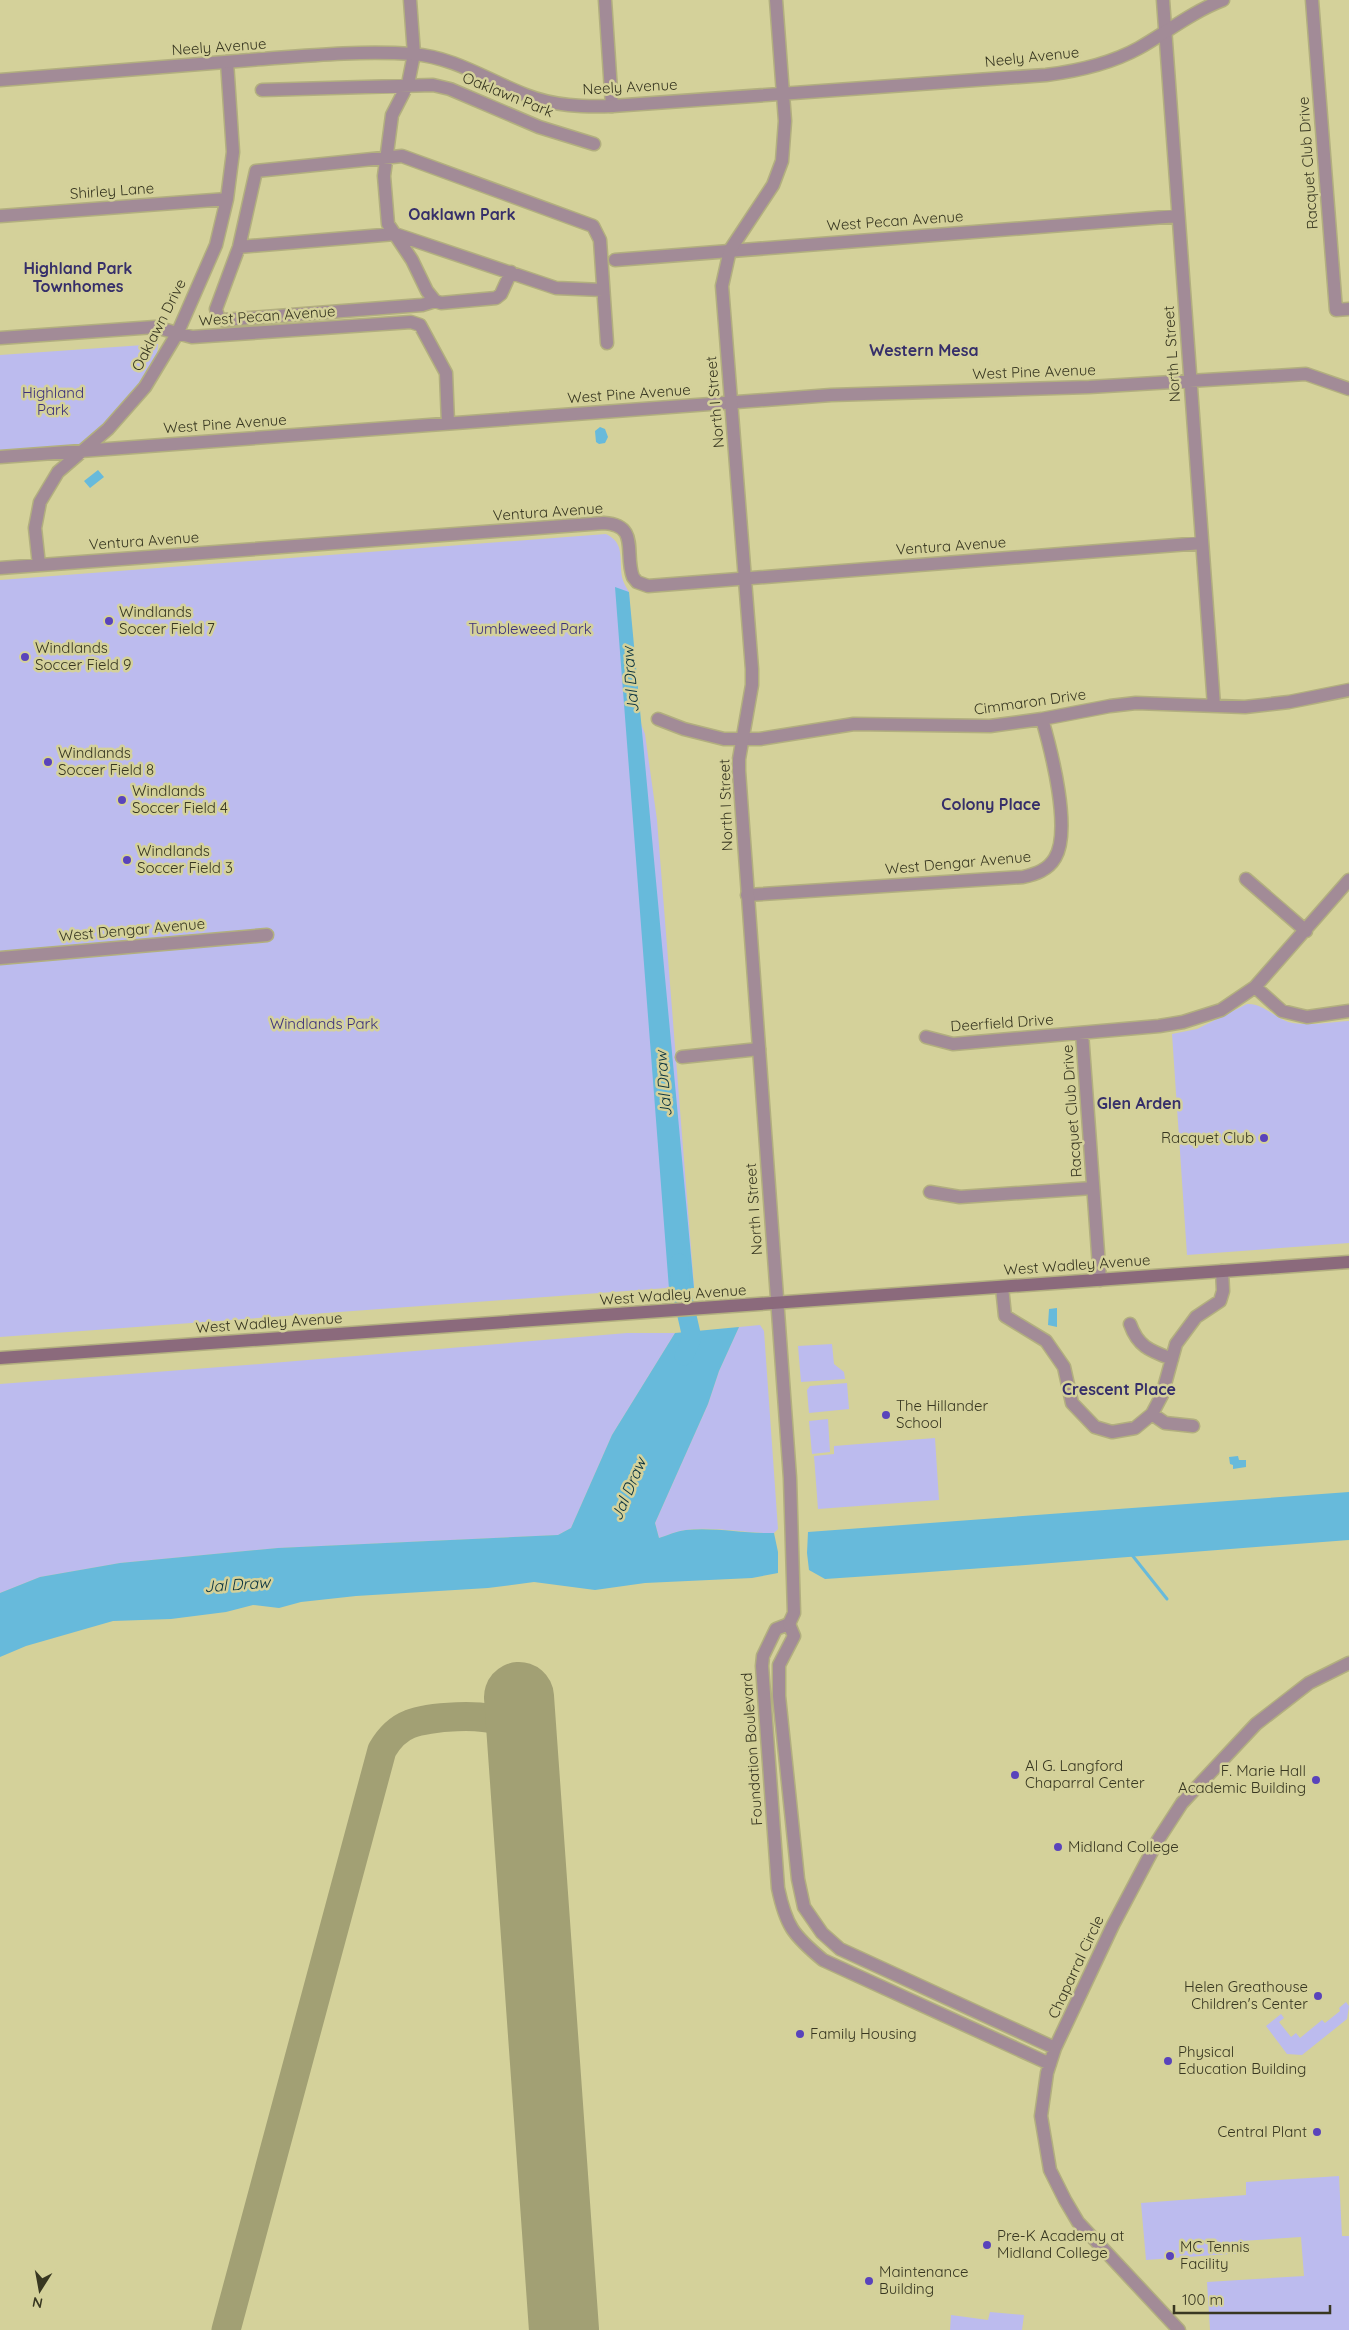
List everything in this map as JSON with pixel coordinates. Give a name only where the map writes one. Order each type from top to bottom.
[{"type":"main road","name":"West Wadley Avenue","points":[[0,1358],[1349,1262]]},
{"type":"street","points":[[410,0],[414,54],[408,84],[392,115],[384,176],[388,224],[435,301]]},
{"type":"street","points":[[604,0],[612,106]]},
{"type":"street","name":"North I Street","points":[[776,0],[785,133],[779,173],[730,250],[722,286],[752,685],[739,771],[790,1488],[794,1613],[789,1624]]},
{"type":"street","name":"North L Street","points":[[1163,0],[1214,706]]},
{"type":"street","name":"Neely Avenue","points":[[0,80],[228,62],[357,54],[414,54],[469,69],[527,96],[553,103],[582,107],[612,106],[1071,72],[1118,58],[1140,48],[1198,11],[1223,0]]},
{"type":"street","name":"Racquet Club Drive","points":[[1312,0],[1336,310],[1349,309]]},
{"type":"street","name":"Oaklawn Drive","points":[[39,565],[35,528],[40,502],[58,472],[108,429],[145,387],[177,334],[216,245],[227,199],[233,152],[228,62]]},
{"type":"street","name":"Oaklawn Park","points":[[262,90],[408,84],[433,85],[450,89],[539,127],[594,144]]},
{"type":"street","points":[[511,272],[502,294],[496,298],[441,303],[435,301],[422,305],[223,320],[218,317],[216,309],[239,247],[256,171],[260,169],[386,159],[402,156],[593,226],[600,240],[607,343]]},
{"type":"street","name":"Shirley Lane","points":[[0,216],[227,199]]},
{"type":"street","name":"West Pecan Avenue","points":[[615,260],[1178,216]]},
{"type":"street","points":[[239,247],[395,234],[556,288],[603,290]]},
{"type":"street","name":"West Pecan Avenue","points":[[0,338],[155,326],[192,337],[418,323],[446,373],[448,423]]},
{"type":"street","name":"West Pine Avenue","points":[[0,457],[831,395],[1089,387],[1306,374],[1349,388]]},
{"type":"street","name":"Ventura Avenue","points":[[0,568],[604,524],[619,525],[627,533],[631,571],[637,582],[648,586],[1202,543]]},
{"type":"street","name":"Cimmaron Drive","points":[[658,719],[702,735],[724,739],[743,739],[775,737],[854,724],[971,727],[1042,719],[1136,703],[1245,707],[1267,705],[1349,690]]},
{"type":"street","name":"West Dengar Avenue","points":[[747,895],[1035,875],[1056,858],[1061,828],[1058,781],[1042,719]]},
{"type":"street","points":[[1246,879],[1306,931]]},
{"type":"street","name":"Racquet Club Drive","points":[[1100,1280],[1082,1033],[1183,1022],[1221,1010],[1255,987],[1349,880]]},
{"type":"street","name":"West Dengar Avenue","points":[[0,958],[267,936]]},
{"type":"street","points":[[1255,987],[1282,1011],[1307,1016],[1349,1010]]},
{"type":"street","name":"Deerfield Drive","points":[[926,1038],[954,1044],[1082,1033]]},
{"type":"street","points":[[682,1056],[759,1049]]},
{"type":"street","points":[[930,1192],[960,1197],[1093,1188]]},
{"type":"street","points":[[1002,1286],[1005,1316],[1046,1341],[1064,1368],[1072,1403],[1095,1427],[1112,1432],[1134,1428],[1152,1414],[1162,1395],[1176,1344],[1196,1317],[1220,1301],[1223,1292],[1222,1271]]},
{"type":"street","points":[[1130,1324],[1135,1338],[1150,1350],[1172,1359]]},
{"type":"street","points":[[1152,1414],[1165,1423],[1193,1426]]},
{"type":"street","name":"Foundation Boulevard","points":[[1050,2064],[823,1960],[802,1942],[784,1917],[778,1888],[762,1666],[763,1656],[776,1629],[789,1624],[794,1636],[779,1665],[779,1696],[798,1879],[804,1907],[822,1933],[840,1949],[1055,2048]]},
{"type":"street","name":"Chaparral Circle","points":[[1179,2330],[1078,2222],[1064,2200],[1050,2170],[1041,2116],[1050,2064],[1055,2048],[1113,1925],[1158,1840],[1182,1803],[1256,1724],[1309,1683],[1349,1663]]},
{"type":"street","points":[[772,1803],[790,1803]]},
{"type":"green space","name":"Highland Park","points":[[158,344],[156,371],[82,451],[0,456],[0,355]]},
{"type":"green space","name":"Windlands Park","points":[[606,534],[619,547],[622,577],[629,592],[636,711],[645,734],[657,820],[694,1286],[0,1337],[0,580]]},
{"type":"green space","name":"Racquet Club","points":[[1247,1004],[1259,1006],[1281,1019],[1293,1023],[1314,1024],[1349,1021],[1349,1243],[1187,1255],[1172,1034],[1197,1029]]},
{"type":"green space","points":[[760,1325],[764,1331],[778,1529],[774,1533],[697,1529],[679,1531],[659,1538],[655,1523],[708,1404],[719,1371],[739,1327]]},
{"type":"green space","points":[[627,1333],[675,1333],[612,1435],[571,1528],[558,1535],[278,1548],[120,1563],[40,1577],[0,1593],[0,1384]]},
{"type":"green space","points":[[832,1344],[834,1364],[844,1372],[845,1379],[801,1382],[798,1346]]},
{"type":"green space","points":[[847,1383],[849,1409],[809,1413],[807,1390],[810,1386]]},
{"type":"green space","points":[[828,1419],[830,1452],[812,1454],[809,1421]]},
{"type":"green space","points":[[935,1438],[939,1500],[818,1509],[814,1456],[834,1454],[834,1446]]},
{"type":"green space","points":[[1346,2002],[1349,2006],[1347,2019],[1302,2055],[1287,2054],[1266,2026],[1281,2014],[1284,2018],[1279,2022],[1291,2037],[1296,2033],[1300,2038],[1322,2020],[1325,2023],[1340,2011],[1339,2008]]},
{"type":"green space","name":"MC Tennis Facility","points":[[1339,2176],[1342,2236],[1349,2236],[1349,2330],[1210,2330],[1207,2282],[1304,2276],[1301,2237],[1242,2241],[1243,2253],[1146,2260],[1141,2203],[1246,2195],[1246,2182]]},
{"type":"green space","points":[[990,2312],[1024,2315],[1022,2330],[950,2330],[951,2315],[988,2320]]},
{"type":"water","points":[[600,427],[605,429],[608,437],[605,443],[599,444],[596,442],[595,431]]},
{"type":"water","points":[[98,470],[104,477],[90,488],[84,481]]},
{"type":"water","points":[[615,587],[629,592],[694,1288],[669,1289]]},
{"type":"water","points":[[1057,1308],[1057,1327],[1048,1325],[1049,1309]]},
{"type":"water","points":[[739,1327],[719,1371],[708,1404],[655,1523],[659,1538],[679,1531],[697,1529],[774,1533],[778,1552],[778,1573],[752,1578],[645,1583],[595,1590],[534,1582],[488,1588],[356,1596],[301,1602],[279,1608],[253,1605],[226,1612],[171,1619],[113,1621],[26,1646],[0,1657],[0,1593],[40,1577],[120,1563],[278,1548],[558,1535],[571,1528],[612,1435],[675,1333]]},
{"type":"water","points":[[1238,1456],[1239,1460],[1246,1460],[1246,1467],[1233,1469],[1229,1457]]},
{"type":"water","points":[[1349,1492],[1349,1540],[825,1579],[809,1570],[807,1553],[808,1532]]},
{"type":"waterway","name":"Jal Draw","points":[[679,1263],[680,1285],[692,1338],[684,1356]]},
{"type":"waterway","points":[[1132,1555],[1167,1599]]},
{"type":"taxiway","points":[[226,2330],[382,1750],[401,1728],[418,1721],[471,1717],[502,1723],[515,1740],[524,1760]]},
{"type":"runway","points":[[519,1697],[564,2330]]},
{"type":"place","name":"Windlands Soccer Field 7","points":[[109,621]]},
{"type":"place","name":"Windlands Soccer Field 9","points":[[25,657]]},
{"type":"place","name":"Windlands Soccer Field 8","points":[[48,762]]},
{"type":"place","name":"Windlands Soccer Field 4","points":[[122,800]]},
{"type":"place","name":"Windlands Soccer Field 3","points":[[127,860]]},
{"type":"place","name":"Racquet Club","points":[[1264,1138]]},
{"type":"place","name":"The Hillander School","points":[[886,1415]]},
{"type":"place","name":"Al G. Langford Chaparral Center","points":[[1015,1775]]},
{"type":"place","name":"F. Marie Hall Academic Building","points":[[1316,1780]]},
{"type":"place","name":"Midland College","points":[[1058,1847]]},
{"type":"place","name":"Helen Greathouse Children's Center","points":[[1318,1996]]},
{"type":"place","name":"Family Housing","points":[[800,2034]]},
{"type":"place","name":"Physical Education Building","points":[[1168,2061]]},
{"type":"place","name":"Central Plant","points":[[1317,2132]]},
{"type":"place","name":"Pre-K Academy at Midland College","points":[[987,2245]]},
{"type":"place","name":"MC Tennis Facility","points":[[1170,2256]]},
{"type":"place","name":"Maintenance Building","points":[[869,2281]]},
{"type":"district","name":"Oaklawn Park","points":[[462,214]]},
{"type":"district","name":"Highland Park Townhomes","points":[[78,277]]},
{"type":"district","name":"Western Mesa","points":[[924,350]]},
{"type":"district","name":"Colony Place","points":[[991,804]]},
{"type":"district","name":"Glen Arden","points":[[1139,1103]]},
{"type":"district","name":"Crescent Place","points":[[1119,1389]]},
{"type":"park label","name":"Tumbleweed Park","points":[[530,629]]}]
